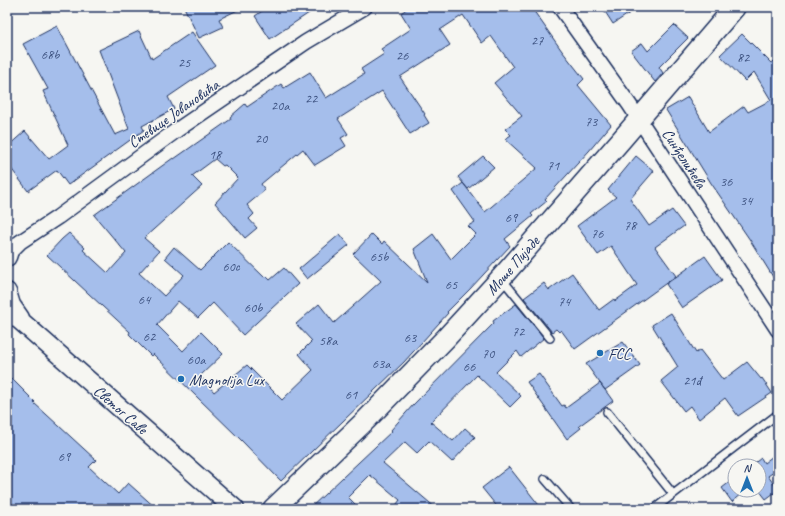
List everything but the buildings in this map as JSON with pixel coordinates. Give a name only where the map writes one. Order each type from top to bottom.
[{"type":"main road","name":"Моше Пијаде","points":[[273,509],[372,415],[430,355],[501,278],[736,7]]},
{"type":"street","name":"Стевице Јовановића","points":[[7,255],[20,242],[58,217],[177,130],[306,42],[365,7]]},
{"type":"street","name":"Синђелићева","points":[[560,7],[639,119],[778,330]]},
{"type":"street","points":[[7,292],[11,305],[24,323]]},
{"type":"street","name":"Светог Саве","points":[[7,309],[235,509]]},
{"type":"lane","points":[[501,278],[550,338]]},
{"type":"lane","points":[[607,412],[673,494]]},
{"type":"lane","points":[[654,509],[778,414]]},
{"type":"lane","points":[[545,479],[571,509]]},
{"type":"place","name":"FCC","points":[[600,353]]},
{"type":"place","name":"Magnolija Lux","points":[[181,379]]}]
